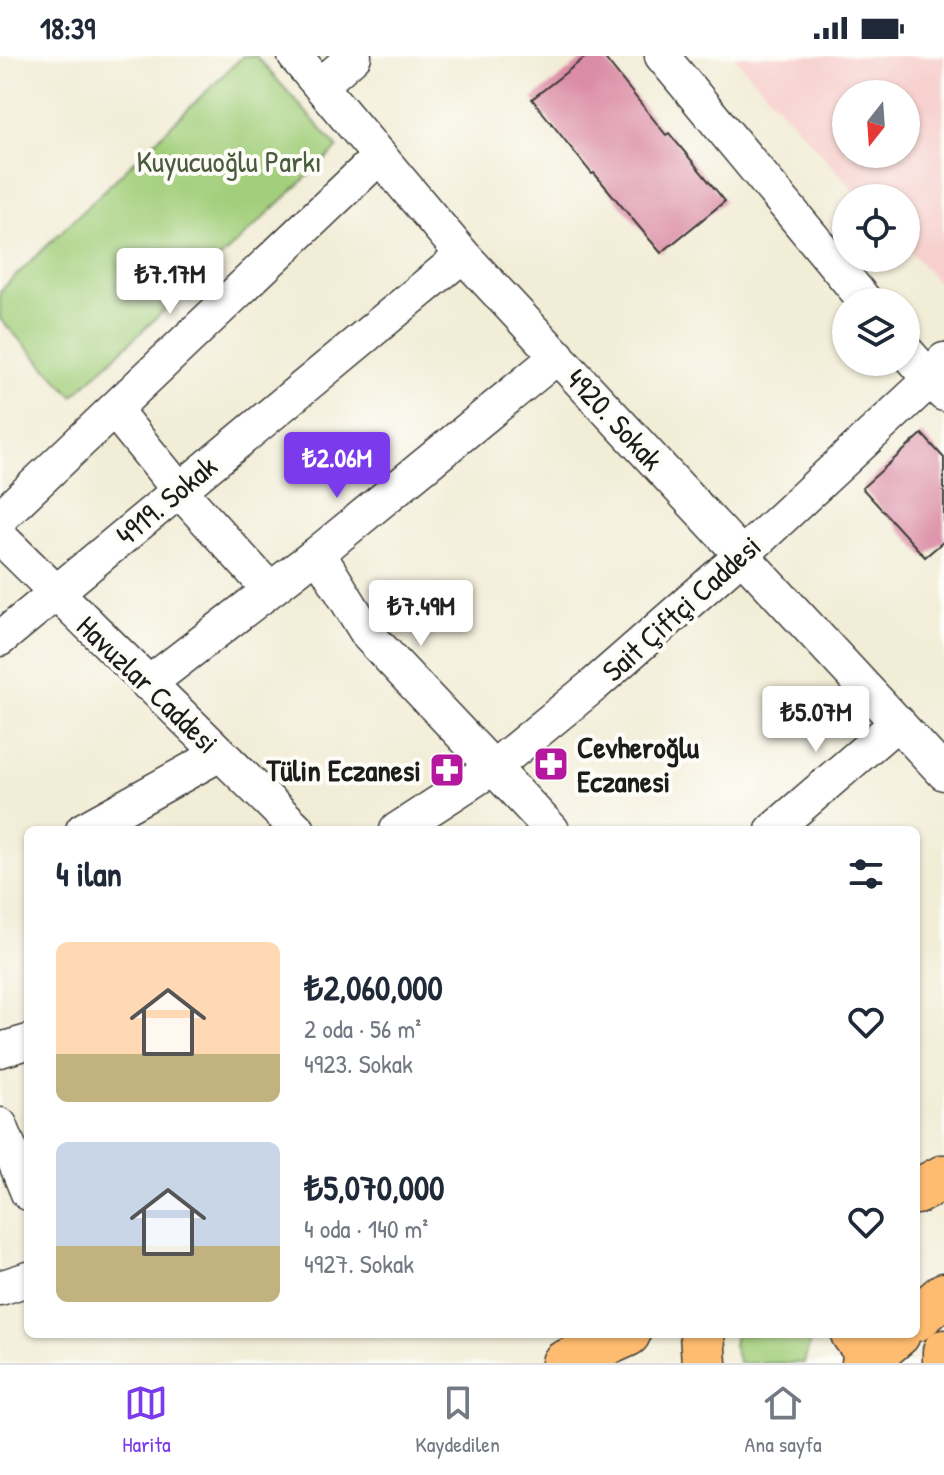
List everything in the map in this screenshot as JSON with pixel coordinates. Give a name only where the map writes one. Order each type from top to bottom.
[{"type":"highway","points":[[920,1190],[944,1177]]},
{"type":"highway","points":[[920,1316],[944,1295]]},
{"type":"highway","points":[[564,1363],[619,1338]]},
{"type":"highway","points":[[702,1338],[704,1363]]},
{"type":"main road","points":[[944,1351],[944,1363]]},
{"type":"street","name":"4920. Sokak","points":[[295,56],[463,255],[944,773]]},
{"type":"street","points":[[320,86],[354,56]]},
{"type":"street","points":[[662,56],[854,288]]},
{"type":"street","points":[[0,518],[380,156]]},
{"type":"street","name":"4919. Sokak","points":[[0,639],[463,255]]},
{"type":"street","points":[[148,684],[318,553],[558,356]]},
{"type":"street","points":[[920,362],[939,378]]},
{"type":"street","name":"Sait Çiftçi Caddesi","points":[[403,826],[494,767],[594,685],[939,378]]},
{"type":"street","points":[[114,410],[179,490],[270,590]]},
{"type":"street","name":"Havuzlar Caddesi","points":[[0,537],[294,826]]},
{"type":"street","points":[[318,553],[369,636],[548,826]]},
{"type":"street","points":[[778,826],[898,722]]},
{"type":"street","points":[[90,826],[220,754]]},
{"type":"street","points":[[0,1050],[24,1043]]},
{"type":"street","points":[[0,1125],[24,1183]]},
{"type":"street","points":[[0,1288],[24,1280]]},
{"type":"shaded area","points":[[733,56],[944,56],[942,287],[920,263],[920,184],[848,184],[834,168],[920,168],[920,80],[832,80],[832,166]]},
{"type":"green space","name":"Kuyucuoğlu Parkı","points":[[243,56],[256,56],[338,148],[73,396],[0,319],[0,291]]},
{"type":"green space","points":[[734,1338],[808,1338],[809,1346],[804,1363],[739,1363],[733,1345]]},
{"type":"building","points":[[587,56],[603,56],[666,135],[669,133],[725,201],[661,253],[532,99]]},
{"type":"building","points":[[922,434],[944,458],[944,541],[925,557],[862,488]]},
{"type":"place","name":"Cevheroğlu Eczanesi","points":[[551,764]]},
{"type":"place","name":"Tülin Eczanesi","points":[[447,770]]}]
